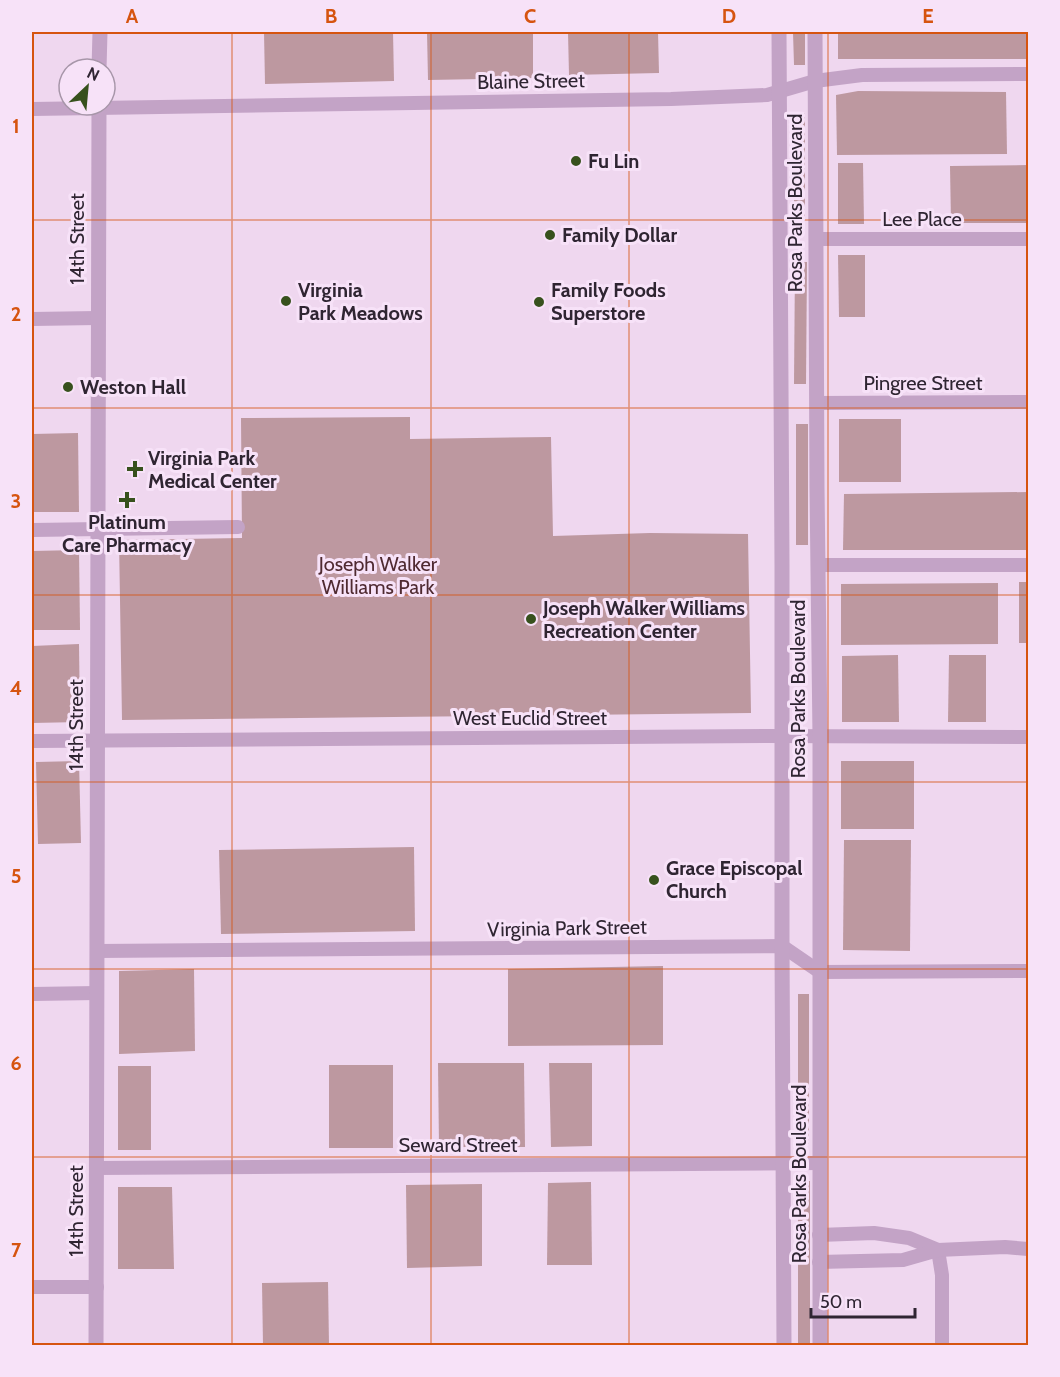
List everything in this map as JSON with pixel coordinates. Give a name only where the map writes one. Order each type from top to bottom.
[{"type":"street","points":[[99,57],[100,32]]},
{"type":"street","name":"Rosa Parks Boulevard","points":[[779,32],[784,1346]]},
{"type":"street","name":"Rosa Parks Boulevard","points":[[815,32],[820,736],[820,1346]]},
{"type":"street","name":"Blaine Street","points":[[117,107],[767,96],[815,81],[862,75],[1029,74]]},
{"type":"street","name":"Blaine Street","points":[[32,110],[57,109]]},
{"type":"street","name":"14th Street","points":[[96,1346],[99,117]]},
{"type":"street","name":"Lee Place","points":[[816,239],[1029,238]]},
{"type":"street","points":[[32,320],[98,318]]},
{"type":"street","name":"Pingree Street","points":[[817,403],[1029,402]]},
{"type":"street","points":[[32,530],[238,527]]},
{"type":"street","points":[[818,565],[1029,565]]},
{"type":"street","name":"West Euclid Street","points":[[32,741],[782,736],[1029,737]]},
{"type":"street","points":[[782,946],[820,972],[1029,971]]},
{"type":"street","name":"Virginia Park Street","points":[[97,951],[782,946]]},
{"type":"street","points":[[32,994],[97,993]]},
{"type":"street","name":"Seward Street","points":[[97,1168],[820,1163]]},
{"type":"street","points":[[819,1235],[874,1233],[909,1238],[938,1250]]},
{"type":"street","points":[[819,1262],[903,1260],[938,1250],[1005,1247],[1029,1249]]},
{"type":"street","points":[[938,1250],[942,1275],[942,1346]]},
{"type":"street","points":[[32,1287],[97,1287]]},
{"type":"green space","points":[[264,32],[393,32],[394,81],[265,84]]},
{"type":"green space","points":[[427,32],[533,32],[533,78],[428,80]]},
{"type":"green space","points":[[568,32],[658,32],[659,73],[569,75]]},
{"type":"green space","points":[[793,32],[805,32],[805,65],[794,65]]},
{"type":"green space","points":[[838,32],[1028,32],[1028,59],[838,59]]},
{"type":"green space","points":[[858,91],[1006,92],[1007,154],[837,155],[836,95]]},
{"type":"green space","points":[[794,113],[805,113],[805,219],[794,219]]},
{"type":"green space","points":[[838,163],[863,163],[864,224],[838,224]]},
{"type":"green space","points":[[1028,165],[1028,223],[951,223],[950,166]]},
{"type":"green space","points":[[838,255],[865,255],[865,317],[839,317]]},
{"type":"green space","points":[[795,262],[807,262],[806,384],[794,384]]},
{"type":"green space","name":"Joseph Walker Williams Park","points":[[410,417],[410,439],[551,437],[553,536],[650,533],[748,534],[751,713],[122,720],[119,540],[242,538],[241,418]]},
{"type":"green space","points":[[839,419],[901,419],[901,482],[839,482]]},
{"type":"green space","points":[[796,424],[808,424],[808,545],[796,545]]},
{"type":"green space","points":[[78,433],[79,512],[32,512],[32,434]]},
{"type":"green space","points":[[1028,492],[1028,550],[843,550],[844,494]]},
{"type":"green space","points":[[79,550],[80,630],[32,630],[32,551]]},
{"type":"green space","points":[[1019,582],[1028,582],[1028,643],[1019,643]]},
{"type":"green space","points":[[998,583],[998,644],[841,645],[841,584]]},
{"type":"green space","points":[[79,644],[80,722],[32,723],[32,646]]},
{"type":"green space","points":[[898,655],[899,722],[842,722],[842,656]]},
{"type":"green space","points":[[949,655],[986,655],[986,722],[948,722]]},
{"type":"green space","points":[[79,761],[81,843],[38,844],[36,762]]},
{"type":"green space","points":[[841,761],[914,761],[914,829],[841,829]]},
{"type":"green space","points":[[844,840],[911,840],[910,951],[843,950]]},
{"type":"green space","points":[[414,847],[415,931],[221,934],[219,850]]},
{"type":"green space","points":[[663,966],[663,1045],[508,1046],[508,969]]},
{"type":"green space","points":[[194,969],[195,1051],[119,1054],[119,971]]},
{"type":"green space","points":[[798,994],[809,994],[809,1144],[798,1144]]},
{"type":"green space","points":[[438,1063],[524,1063],[525,1147],[439,1147]]},
{"type":"green space","points":[[549,1063],[592,1063],[592,1146],[551,1147]]},
{"type":"green space","points":[[329,1065],[393,1065],[393,1148],[329,1148]]},
{"type":"green space","points":[[118,1066],[151,1066],[151,1150],[118,1150]]},
{"type":"green space","points":[[798,1181],[810,1181],[810,1345],[798,1345]]},
{"type":"green space","points":[[591,1182],[592,1265],[547,1265],[548,1183]]},
{"type":"green space","points":[[482,1184],[482,1266],[407,1268],[406,1185]]},
{"type":"green space","points":[[118,1187],[172,1187],[174,1269],[118,1269]]},
{"type":"green space","points":[[328,1282],[329,1345],[263,1345],[262,1283]]},
{"type":"place","name":"Fu Lin","points":[[576,161]]},
{"type":"place","name":"Family Dollar","points":[[550,235]]},
{"type":"place","name":"Virginia Park Meadows","points":[[286,301]]},
{"type":"place","name":"Family Foods Superstore","points":[[539,302]]},
{"type":"place","name":"Weston Hall","points":[[68,387]]},
{"type":"place","name":"Virginia Park Medical Center","points":[[135,469]]},
{"type":"place","name":"Platinum Care Pharmacy","points":[[127,500]]},
{"type":"place","name":"Joseph Walker Williams Recreation Center","points":[[531,619]]},
{"type":"place","name":"Grace Episcopal Church","points":[[654,880]]}]
